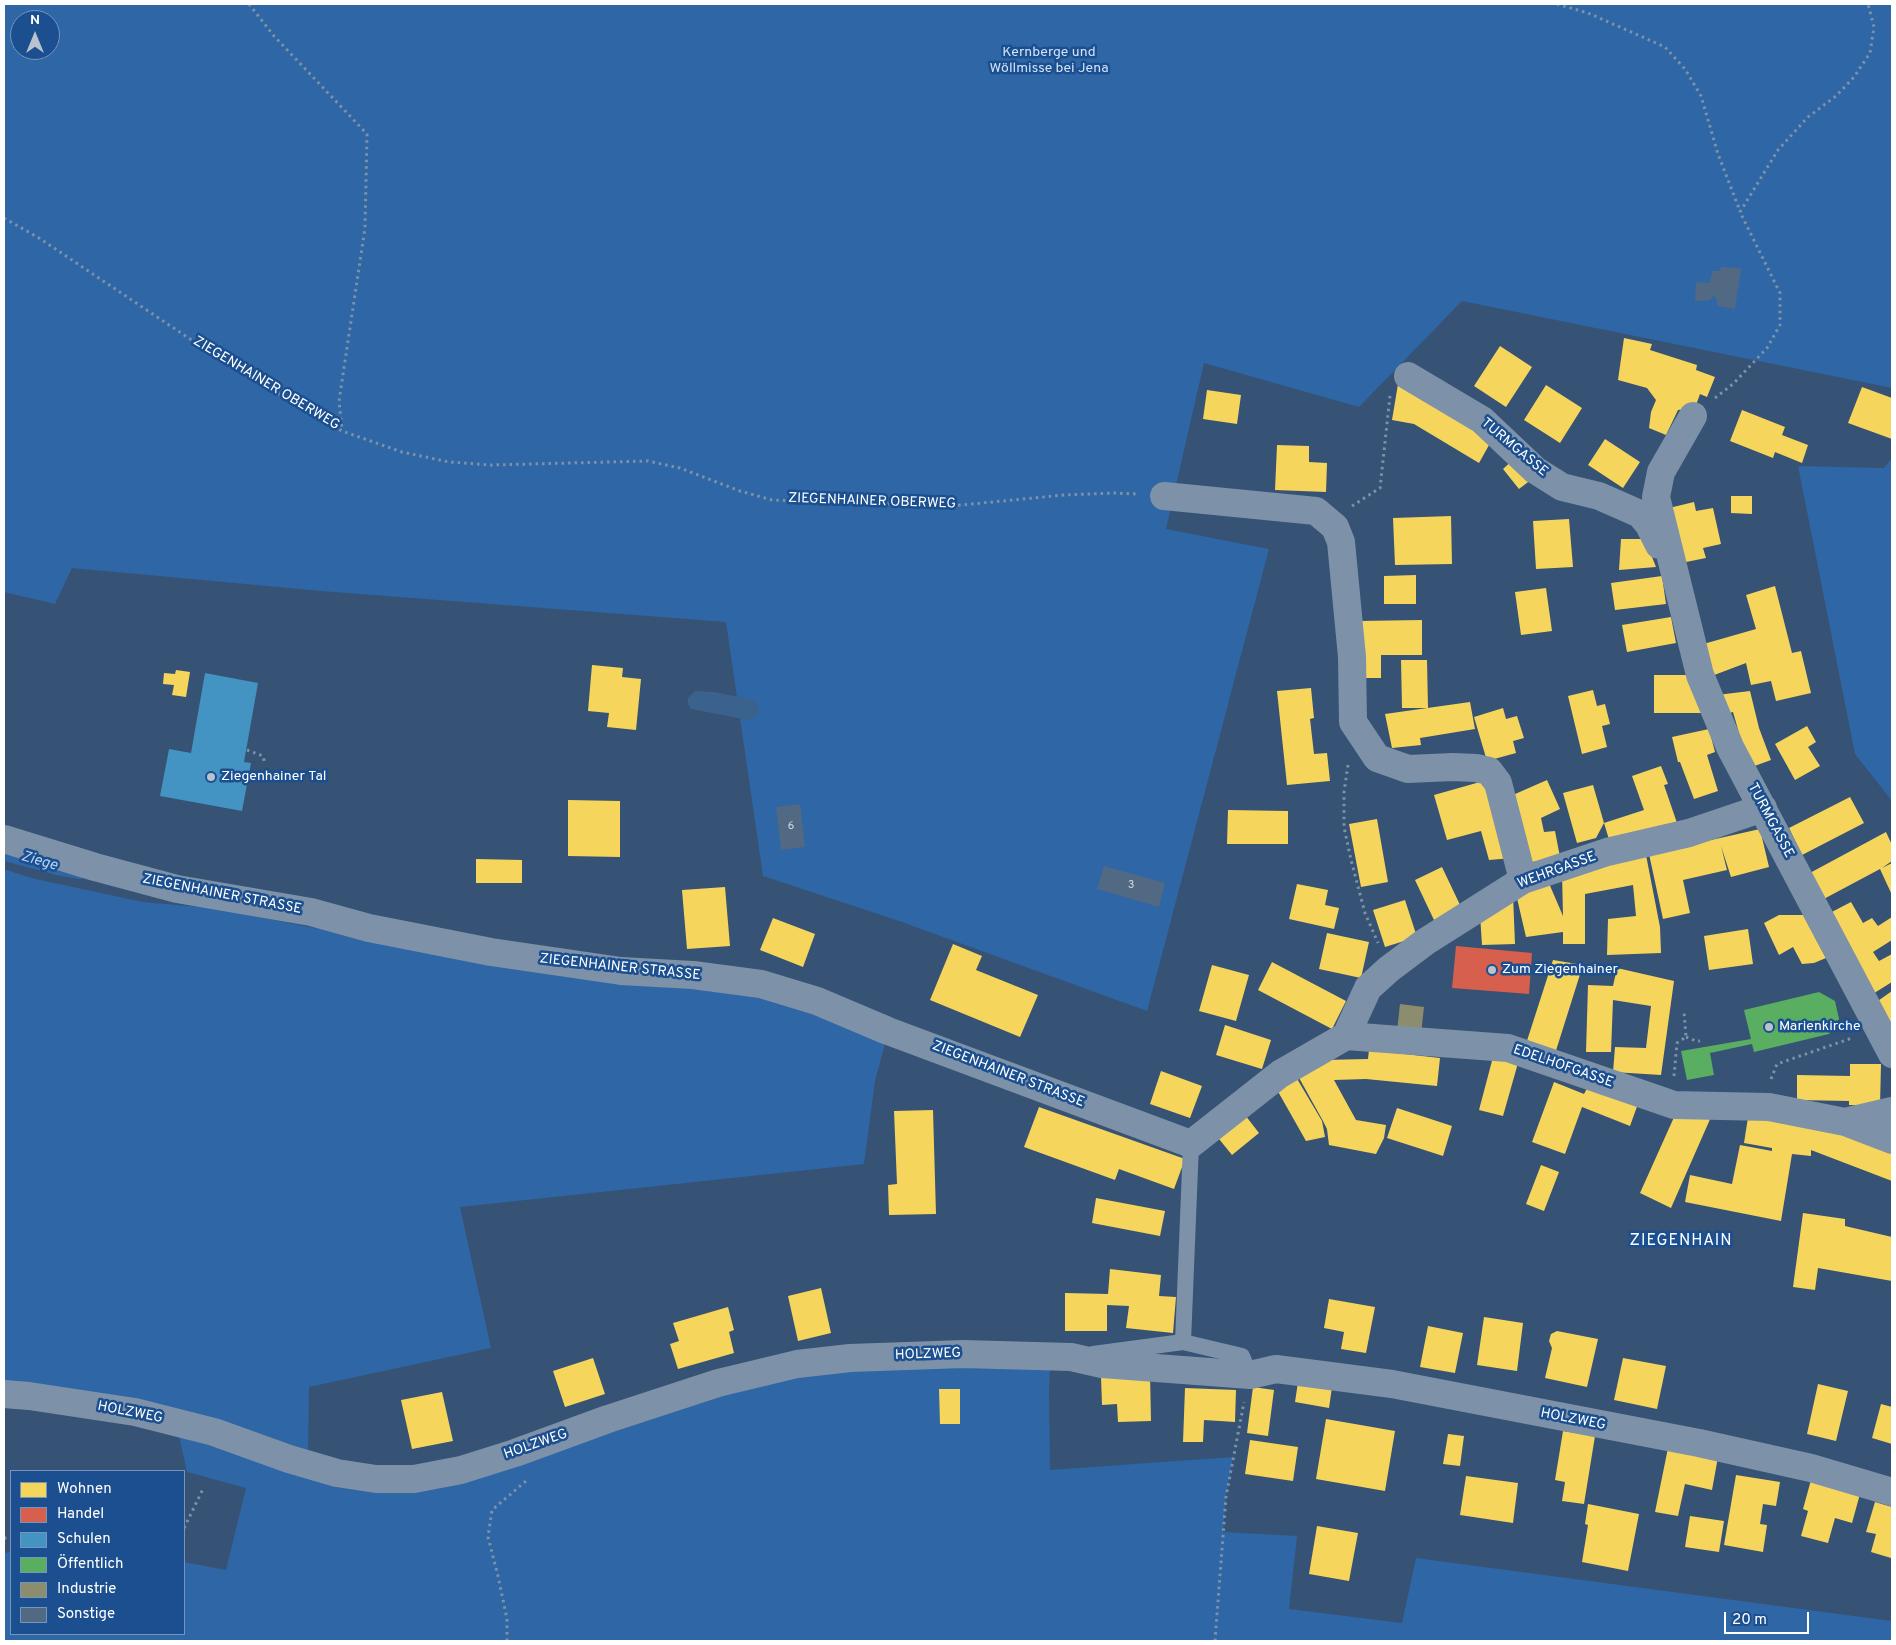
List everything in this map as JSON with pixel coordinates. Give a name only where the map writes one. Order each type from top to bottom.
[{"type":"street","name":"TURMGASSE","points":[[1400,382],[1482,420],[1535,470],[1562,487],[1599,496],[1640,514],[1649,525],[1676,578]]},
{"type":"street","name":"TURMGASSE","points":[[1693,416],[1661,472],[1656,497],[1700,675],[1730,748],[1764,808],[1892,1054]]},
{"type":"street","points":[[1164,496],[1316,511],[1335,527],[1341,542],[1352,657],[1353,722],[1377,758],[1408,769],[1453,767],[1476,768],[1489,771],[1498,783],[1523,880]]},
{"type":"street","name":"WEHRGASSE","points":[[1346,1036],[1368,988],[1389,969],[1425,942],[1523,880],[1607,852],[1689,832],[1764,808]]},
{"type":"street","name":"ZIEGENHAINER STRASSE","points":[[4,839],[95,867],[177,888],[311,912],[379,930],[491,952],[621,971],[693,976],[761,984],[817,1001],[888,1030],[1191,1144]]},
{"type":"street","points":[[1191,1144],[1280,1074],[1346,1036]]},
{"type":"street","name":"EDELHOFGASSE","points":[[1346,1036],[1508,1048],[1674,1105],[1770,1106],[1845,1122],[1892,1140]]},
{"type":"street","name":"EDELHOFGASSE","points":[[1845,1122],[1892,1112]]},
{"type":"street","name":"HOLZWEG","points":[[4,1394],[135,1412],[214,1432],[289,1459],[337,1473],[376,1479],[414,1479],[461,1470],[718,1383],[797,1364],[850,1358],[962,1354],[1071,1357],[1102,1364],[1250,1375],[1276,1369],[1392,1384],[1700,1443],[1811,1468],[1892,1492]]},
{"type":"lane","points":[[1184,1342],[1191,1144]]},
{"type":"lane","name":"HOLZWEG","points":[[1071,1357],[1184,1342],[1242,1356],[1250,1375]]},
{"type":"path","points":[[249,4],[274,36],[367,134],[365,228],[339,401],[342,431]]},
{"type":"path","points":[[1557,4],[1588,13],[1665,48],[1685,69],[1701,96],[1718,154],[1740,212],[1780,292],[1780,325],[1767,348],[1733,384],[1693,416]]},
{"type":"path","points":[[1740,212],[1778,150],[1808,117],[1836,96],[1854,77],[1870,53],[1874,27],[1868,4]]},
{"type":"path","name":"ZIEGENHAINER OBERWEG","points":[[4,218],[39,238],[207,350],[311,414],[342,431],[402,452],[449,462],[491,465],[648,461],[680,468],[740,491],[772,500],[950,506],[1064,495],[1114,493],[1164,496]]},
{"type":"path","points":[[1345,511],[1380,488],[1400,382]]},
{"type":"path","points":[[1353,722],[1344,792],[1344,827],[1365,913],[1389,969]]},
{"type":"path","points":[[247,750],[263,756],[265,764]]},
{"type":"path","points":[[1684,1012],[1686,1037]]},
{"type":"path","points":[[1770,1080],[1777,1064],[1879,1029]]},
{"type":"path","points":[[1686,1037],[1696,1042],[1700,1041]]},
{"type":"path","points":[[1675,1080],[1677,1043],[1686,1037]]},
{"type":"path","points":[[1216,1641],[1226,1497],[1250,1375]]},
{"type":"path","points":[[507,1641],[507,1619],[488,1537],[492,1510],[528,1479]]},
{"type":"path","points":[[185,1526],[203,1489]]},
{"type":"green space","name":"Kernberge und Wöllmisse bei Jena","points":[[4,4],[1892,4],[1892,388],[1462,301],[1359,407],[1204,363],[1166,529],[1269,549],[1147,1011],[899,921],[763,876],[726,622],[321,591],[72,568],[55,604],[4,592]]},
{"type":"green space","points":[[1892,458],[1892,801],[1855,754],[1798,466],[1884,468]]},
{"type":"green space","points":[[4,845],[85,878],[79,879],[56,875],[4,861]]},
{"type":"green space","points":[[4,869],[31,878],[143,902],[213,908],[340,933],[759,995],[886,1040],[875,1081],[864,1164],[460,1207],[491,1348],[309,1387],[308,1455],[4,1384]]},
{"type":"green space","points":[[846,1366],[1050,1367],[1050,1470],[1233,1457],[1226,1497],[1223,1532],[1297,1536],[1289,1609],[1402,1623],[1416,1558],[1892,1621],[1892,1641],[4,1641],[4,1553],[10,1552],[10,1635],[185,1635],[185,1562],[226,1570],[246,1488],[187,1472],[178,1432],[359,1488],[665,1408]]},
{"type":"shaded area","points":[[695,691],[714,692],[749,699],[756,702],[759,711],[753,719],[748,720],[691,709],[688,704],[688,698]]},
{"type":"building: Wohnen","points":[[1624,338],[1652,344],[1650,350],[1697,365],[1696,370],[1715,377],[1707,397],[1700,394],[1695,408],[1678,410],[1666,435],[1649,428],[1651,412],[1656,400],[1647,388],[1618,380]]},
{"type":"building: Wohnen","points":[[1500,346],[1532,367],[1506,407],[1474,386]]},
{"type":"building: Wohnen","points":[[1398,384],[1493,438],[1479,463],[1414,424],[1392,420]]},
{"type":"building: Wohnen","points":[[1546,385],[1582,408],[1560,443],[1524,420]]},
{"type":"building: Wohnen","points":[[1862,387],[1892,398],[1892,439],[1848,423]]},
{"type":"building: Wohnen","points":[[1207,390],[1241,395],[1237,424],[1203,419]]},
{"type":"building: Wohnen","points":[[1742,410],[1785,427],[1782,435],[1808,445],[1802,463],[1775,452],[1773,458],[1730,441]]},
{"type":"building: Wohnen","points":[[1605,439],[1640,462],[1623,488],[1588,465]]},
{"type":"building: Wohnen","points":[[1277,445],[1309,446],[1309,462],[1327,463],[1326,492],[1275,490]]},
{"type":"building: Wohnen","points":[[1515,458],[1532,479],[1519,489],[1503,469]]},
{"type":"building: Wohnen","points":[[1731,496],[1752,496],[1752,514],[1731,513]]},
{"type":"building: Wohnen","points":[[1694,502],[1696,511],[1713,508],[1721,544],[1703,548],[1706,558],[1681,563],[1669,508]]},
{"type":"building: Wohnen","points":[[1451,516],[1452,564],[1395,565],[1393,518]]},
{"type":"building: Wohnen","points":[[1569,519],[1573,567],[1536,569],[1533,521]]},
{"type":"building: Wohnen","points":[[1621,539],[1645,539],[1656,567],[1619,570]]},
{"type":"building: Wohnen","points":[[1416,575],[1416,604],[1384,604],[1384,576]]},
{"type":"building: Wohnen","points":[[1662,576],[1666,604],[1615,610],[1611,583]]},
{"type":"building: Wohnen","points":[[1775,586],[1792,653],[1801,651],[1811,693],[1776,701],[1771,681],[1751,685],[1746,663],[1709,677],[1700,645],[1756,629],[1746,595]]},
{"type":"building: Wohnen","points":[[1546,588],[1552,631],[1521,635],[1515,592]]},
{"type":"building: Wohnen","points":[[1671,617],[1676,643],[1627,652],[1622,625]]},
{"type":"building: Wohnen","points":[[1422,620],[1422,655],[1381,655],[1381,678],[1358,678],[1358,621]]},
{"type":"building: Wohnen","points":[[1401,660],[1427,660],[1428,708],[1402,708]]},
{"type":"building: Wohnen","points":[[592,665],[623,668],[622,677],[641,679],[636,730],[607,727],[609,713],[588,711]]},
{"type":"building: Wohnen","points":[[176,670],[190,672],[186,697],[172,695],[174,685],[163,684],[164,673],[175,674]]},
{"type":"building: Wohnen","points":[[1654,675],[1692,675],[1704,713],[1654,713]]},
{"type":"building: Wohnen","points":[[1311,688],[1314,718],[1310,719],[1314,754],[1327,753],[1330,781],[1287,785],[1277,691]]},
{"type":"building: Wohnen","points":[[1593,690],[1597,706],[1605,704],[1610,724],[1602,726],[1607,747],[1582,754],[1568,696]]},
{"type":"building: Wohnen","points":[[1750,691],[1759,728],[1771,760],[1749,768],[1733,712],[1722,715],[1717,695]]},
{"type":"building: Wohnen","points":[[1470,702],[1475,729],[1420,738],[1421,745],[1392,748],[1385,714]]},
{"type":"building: Wohnen","points":[[1503,708],[1506,719],[1517,716],[1524,738],[1513,741],[1516,753],[1487,761],[1474,717]]},
{"type":"building: Wohnen","points":[[1807,726],[1816,742],[1808,747],[1820,766],[1795,780],[1775,744]]},
{"type":"building: Wohnen","points":[[1709,729],[1715,752],[1707,755],[1718,791],[1694,799],[1680,762],[1678,762],[1672,737]]},
{"type":"building: Wohnen","points":[[1661,766],[1668,784],[1664,785],[1677,823],[1611,846],[1604,823],[1644,810],[1632,776]]},
{"type":"building: Wohnen","points":[[1487,780],[1513,858],[1489,860],[1481,831],[1447,840],[1434,795]]},
{"type":"building: Wohnen","points":[[1547,780],[1560,809],[1541,818],[1544,832],[1555,831],[1560,857],[1521,864],[1506,798]]},
{"type":"building: Wohnen","points":[[1593,785],[1604,823],[1596,838],[1577,843],[1563,793]]},
{"type":"building: Wohnen","points":[[1850,797],[1864,823],[1802,855],[1789,828]]},
{"type":"building: Wohnen","points":[[568,800],[620,801],[620,857],[568,856]]},
{"type":"building: Wohnen","points":[[1228,810],[1288,811],[1288,844],[1227,844]]},
{"type":"building: Wohnen","points":[[1377,819],[1388,882],[1361,887],[1349,824]]},
{"type":"building: Wohnen","points":[[1760,829],[1769,867],[1731,877],[1721,846],[1727,870],[1683,880],[1690,913],[1663,919],[1649,854]]},
{"type":"building: Wohnen","points":[[1886,832],[1892,845],[1892,861],[1882,868],[1892,863],[1892,895],[1880,869],[1820,901],[1808,874]]},
{"type":"building: Wohnen","points":[[1646,855],[1660,927],[1661,953],[1607,955],[1608,919],[1636,916],[1633,885],[1585,894],[1585,944],[1563,944],[1563,932],[1526,937],[1516,894],[1548,881],[1563,916],[1562,873]]},
{"type":"building: Wohnen","points":[[476,859],[522,860],[522,883],[476,883]]},
{"type":"building: Wohnen","points":[[1442,867],[1461,907],[1434,920],[1415,880]]},
{"type":"building: Wohnen","points":[[1297,884],[1328,890],[1325,905],[1339,908],[1334,929],[1289,919]]},
{"type":"building: Wohnen","points":[[725,887],[730,946],[687,949],[682,890]]},
{"type":"building: Wohnen","points":[[1513,895],[1515,944],[1482,945],[1480,915]]},
{"type":"building: Wohnen","points":[[1405,900],[1417,937],[1385,947],[1373,910]]},
{"type":"building: Wohnen","points":[[1851,902],[1863,923],[1872,918],[1878,926],[1892,917],[1892,940],[1873,952],[1879,961],[1892,954],[1892,982],[1871,995],[1826,915]]},
{"type":"building: Wohnen","points":[[1779,915],[1803,915],[1826,958],[1814,963],[1802,964],[1793,947],[1779,955],[1764,923]]},
{"type":"building: Wohnen","points":[[773,918],[815,934],[803,967],[760,950]]},
{"type":"building: Wohnen","points":[[1748,929],[1753,964],[1709,970],[1704,936]]},
{"type":"building: Wohnen","points":[[1327,933],[1369,942],[1361,978],[1319,969]]},
{"type":"building: Wohnen","points":[[953,944],[982,956],[976,970],[1038,995],[1020,1037],[930,1000]]},
{"type":"building: Wohnen","points":[[1553,960],[1583,965],[1553,1060],[1524,1050]]},
{"type":"building: Wohnen","points":[[1272,962],[1346,1001],[1332,1029],[1258,990]]},
{"type":"building: Wohnen","points":[[1212,965],[1249,975],[1236,1021],[1199,1011]]},
{"type":"building: Wohnen","points":[[1617,968],[1674,981],[1661,1075],[1613,1072],[1615,1047],[1646,1048],[1651,1006],[1613,1000],[1611,1052],[1586,1052],[1588,985],[1613,986]]},
{"type":"building: Wohnen","points":[[1892,991],[1892,1032],[1875,1003]]},
{"type":"building: Wohnen","points":[[1225,1025],[1271,1040],[1262,1069],[1216,1055]]},
{"type":"building: Wohnen","points":[[1369,1050],[1440,1058],[1437,1086],[1366,1079],[1334,1080],[1356,1120],[1386,1125],[1384,1138],[1376,1154],[1329,1145],[1327,1129],[1298,1076],[1323,1060],[1368,1059]]},
{"type":"building: Wohnen","points":[[1493,1057],[1518,1063],[1503,1116],[1479,1110]]},
{"type":"building: Wohnen","points":[[1850,1064],[1881,1064],[1880,1106],[1849,1105],[1849,1101],[1797,1100],[1797,1075],[1850,1076]]},
{"type":"building: Wohnen","points":[[1161,1071],[1202,1086],[1190,1118],[1150,1104]]},
{"type":"building: Wohnen","points":[[1296,1077],[1322,1121],[1325,1137],[1306,1141],[1276,1088]]},
{"type":"building: Wohnen","points":[[1554,1082],[1584,1094],[1590,1083],[1639,1101],[1630,1126],[1582,1107],[1565,1154],[1532,1142]]},
{"type":"building: Wohnen","points":[[1039,1107],[1185,1159],[1174,1189],[1119,1169],[1115,1180],[1024,1147]]},
{"type":"building: Wohnen","points":[[1397,1108],[1452,1126],[1443,1156],[1387,1138]]},
{"type":"building: Wohnen","points":[[933,1110],[936,1214],[889,1215],[888,1185],[897,1184],[894,1111]]},
{"type":"building: Wohnen","points":[[1242,1111],[1259,1133],[1232,1155],[1215,1134]]},
{"type":"building: Wohnen","points":[[1749,1111],[1815,1122],[1892,1149],[1892,1181],[1811,1150],[1811,1156],[1792,1154],[1781,1221],[1685,1202],[1690,1175],[1732,1184],[1740,1145],[1772,1151],[1772,1148],[1744,1143]]},
{"type":"building: Wohnen","points":[[1675,1115],[1711,1117],[1671,1208],[1640,1193]]},
{"type":"building: Wohnen","points":[[1541,1165],[1559,1172],[1544,1211],[1526,1204]]},
{"type":"building: Wohnen","points":[[1096,1198],[1165,1211],[1160,1236],[1092,1223]]},
{"type":"building: Wohnen","points":[[1803,1213],[1845,1219],[1845,1226],[1892,1237],[1892,1281],[1818,1268],[1815,1290],[1793,1287]]},
{"type":"building: Wohnen","points":[[1110,1269],[1161,1275],[1159,1296],[1176,1297],[1173,1333],[1126,1328],[1129,1306],[1107,1305],[1107,1331],[1065,1331],[1065,1293],[1108,1294]]},
{"type":"building: Wohnen","points":[[821,1288],[831,1333],[798,1341],[788,1296]]},
{"type":"building: Wohnen","points":[[1329,1299],[1375,1307],[1366,1353],[1341,1349],[1344,1332],[1324,1328]]},
{"type":"building: Wohnen","points":[[728,1307],[734,1330],[729,1332],[734,1353],[678,1369],[670,1344],[679,1341],[673,1323]]},
{"type":"building: Wohnen","points":[[1484,1317],[1523,1323],[1517,1371],[1477,1365]]},
{"type":"building: Wohnen","points":[[1428,1326],[1463,1333],[1455,1373],[1420,1367]]},
{"type":"building: Wohnen","points":[[1557,1331],[1598,1339],[1587,1387],[1545,1378],[1552,1348],[1549,1341],[1551,1334]]},
{"type":"building: Wohnen","points":[[593,1358],[605,1394],[565,1407],[553,1371]]},
{"type":"building: Wohnen","points":[[1623,1358],[1666,1366],[1657,1409],[1614,1400]]},
{"type":"building: Wohnen","points":[[1150,1374],[1151,1421],[1118,1422],[1117,1404],[1102,1405],[1101,1377]]},
{"type":"building: Wohnen","points":[[1298,1382],[1332,1387],[1329,1408],[1295,1402]]},
{"type":"building: Wohnen","points":[[1818,1384],[1848,1391],[1836,1441],[1807,1434]]},
{"type":"building: Wohnen","points":[[1253,1387],[1274,1390],[1268,1436],[1247,1433]]},
{"type":"building: Wohnen","points":[[1185,1388],[1236,1390],[1235,1422],[1204,1420],[1203,1442],[1183,1442]]},
{"type":"building: Wohnen","points":[[939,1389],[960,1389],[960,1424],[940,1424]]},
{"type":"building: Wohnen","points":[[442,1392],[453,1441],[412,1449],[401,1400]]},
{"type":"building: Wohnen","points":[[1881,1404],[1892,1407],[1892,1444],[1872,1438]]},
{"type":"building: Wohnen","points":[[1326,1419],[1395,1431],[1385,1491],[1316,1479]]},
{"type":"building: Wohnen","points":[[1563,1431],[1595,1436],[1584,1504],[1562,1501],[1565,1482],[1555,1480]]},
{"type":"building: Wohnen","points":[[1448,1434],[1464,1436],[1460,1466],[1443,1464]]},
{"type":"building: Wohnen","points":[[1250,1440],[1298,1447],[1293,1481],[1245,1474]]},
{"type":"building: Wohnen","points":[[1668,1448],[1718,1457],[1712,1490],[1685,1484],[1678,1516],[1655,1512]]},
{"type":"building: Wohnen","points":[[1736,1475],[1780,1482],[1776,1506],[1763,1504],[1760,1524],[1767,1525],[1763,1552],[1724,1545]]},
{"type":"building: Wohnen","points":[[1466,1476],[1518,1483],[1513,1523],[1460,1515]]},
{"type":"building: Wohnen","points":[[1811,1480],[1860,1494],[1852,1523],[1835,1518],[1828,1543],[1801,1536],[1808,1511],[1803,1509]]},
{"type":"building: Wohnen","points":[[1875,1502],[1892,1507],[1891,1558],[1871,1552],[1876,1534],[1866,1532]]},
{"type":"building: Wohnen","points":[[1588,1504],[1639,1514],[1628,1571],[1582,1562],[1588,1525],[1585,1524]]},
{"type":"building: Wohnen","points":[[1690,1516],[1724,1521],[1719,1552],[1685,1547]]},
{"type":"building: Wohnen","points":[[1317,1526],[1358,1533],[1349,1581],[1309,1574]]},
{"type":"building: Handel","points":[[1456,946],[1532,953],[1529,994],[1452,988]]},
{"type":"building: Schulen","points":[[205,673],[258,683],[244,762],[251,763],[242,811],[160,796],[169,749],[191,753]]},
{"type":"building: Öffentlich","points":[[1819,992],[1835,1001],[1839,1019],[1829,1034],[1754,1052],[1752,1044],[1710,1053],[1714,1075],[1687,1080],[1681,1051],[1751,1039],[1744,1010]]},
{"type":"building: Industrie","points":[[1400,1004],[1424,1007],[1421,1034],[1397,1031]]},
{"type":"building: Sonstige","points":[[1721,267],[1741,268],[1735,309],[1718,306],[1716,298],[1713,296],[1710,300],[1695,301],[1696,282],[1710,283],[1712,271],[1720,271]]},
{"type":"building: Sonstige","points":[[800,804],[805,847],[781,850],[776,807]]},
{"type":"building: Sonstige","points":[[1104,866],[1165,883],[1159,907],[1097,889]]},
{"type":"place","name":"Ziegenhainer Tal","points":[[211,777]]},
{"type":"place","name":"Zum Ziegenhainer","points":[[1492,970]]},
{"type":"place","name":"Marienkirche","points":[[1769,1027]]},
{"type":"district","name":"ZIEGENHAIN","points":[[1681,1242]]},
{"type":"water label","name":"Ziege","points":[[39,862]]}]
